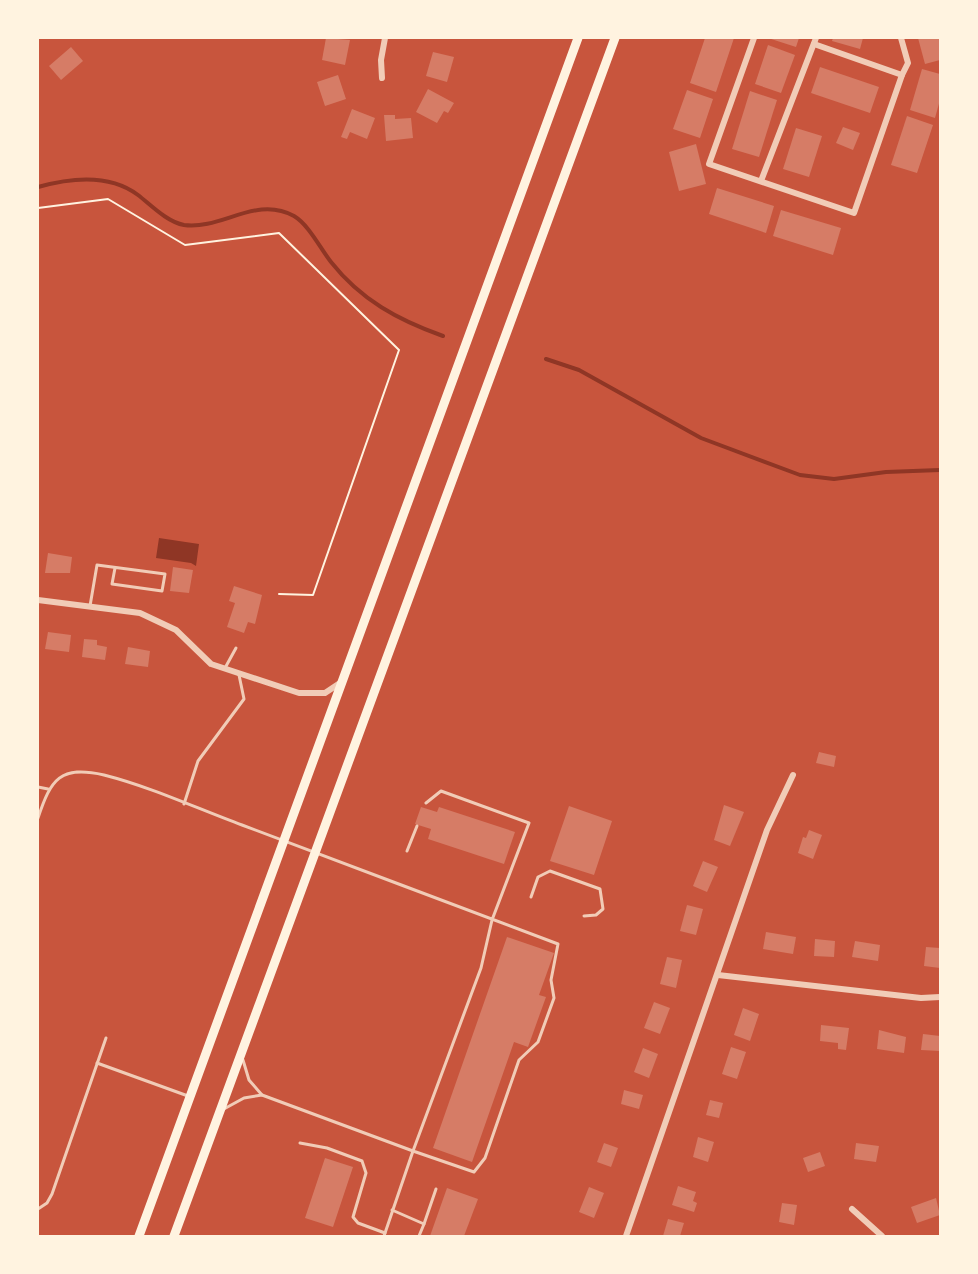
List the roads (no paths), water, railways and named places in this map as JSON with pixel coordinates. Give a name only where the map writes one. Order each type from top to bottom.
[{"type":"main road","points":[[139,1236],[578,38]]},
{"type":"main road","points":[[174,1236],[615,38]]},
{"type":"street","points":[[382,78],[381,60],[385,38]]},
{"type":"street","points":[[754,38],[709,164],[854,213],[908,63],[901,38]]},
{"type":"street","points":[[762,181],[815,41],[902,75]]},
{"type":"street","points":[[38,600],[140,613],[181,635],[211,664],[239,675],[256,677],[312,695],[325,693],[343,680]]},
{"type":"street","points":[[626,1236],[768,831],[793,775]]},
{"type":"street","points":[[718,975],[921,998],[940,997]]},
{"type":"street","points":[[852,1209],[882,1236]]},
{"type":"lane","points":[[90,608],[97,565],[165,574],[162,591],[112,584],[115,568]]},
{"type":"lane","points":[[224,670],[236,648]]},
{"type":"lane","points":[[184,804],[198,761],[244,699],[239,675]]},
{"type":"lane","points":[[38,818],[52,782],[65,774],[89,772],[110,776],[558,944],[551,980],[554,998],[538,1042],[519,1060],[485,1158],[474,1172],[262,1095],[249,1080],[240,1053]]},
{"type":"lane","points":[[38,787],[48,789]]},
{"type":"lane","points":[[300,1143],[327,1148],[362,1161],[366,1173],[353,1217],[358,1223],[384,1235],[481,968],[492,920],[529,823],[441,791],[426,803]]},
{"type":"lane","points":[[407,851],[417,826]]},
{"type":"lane","points":[[531,897],[538,877],[550,871],[600,889],[603,909],[596,915],[584,916]]},
{"type":"lane","points":[[38,1209],[47,1203],[52,1194],[106,1038]]},
{"type":"lane","points":[[97,1063],[190,1097]]},
{"type":"lane","points":[[218,1113],[244,1098],[262,1095]]},
{"type":"lane","points":[[419,1236],[436,1189]]},
{"type":"lane","points":[[392,1210],[424,1224]]},
{"type":"waterway","points":[[38,187],[63,181],[89,179],[115,183],[138,195],[165,217],[184,225],[212,223],[266,209],[294,216],[305,225],[331,262],[368,298],[396,316],[443,336]]},
{"type":"waterway","points":[[546,359],[579,370],[701,438],[800,475],[834,479],[886,472],[940,470]]}]
